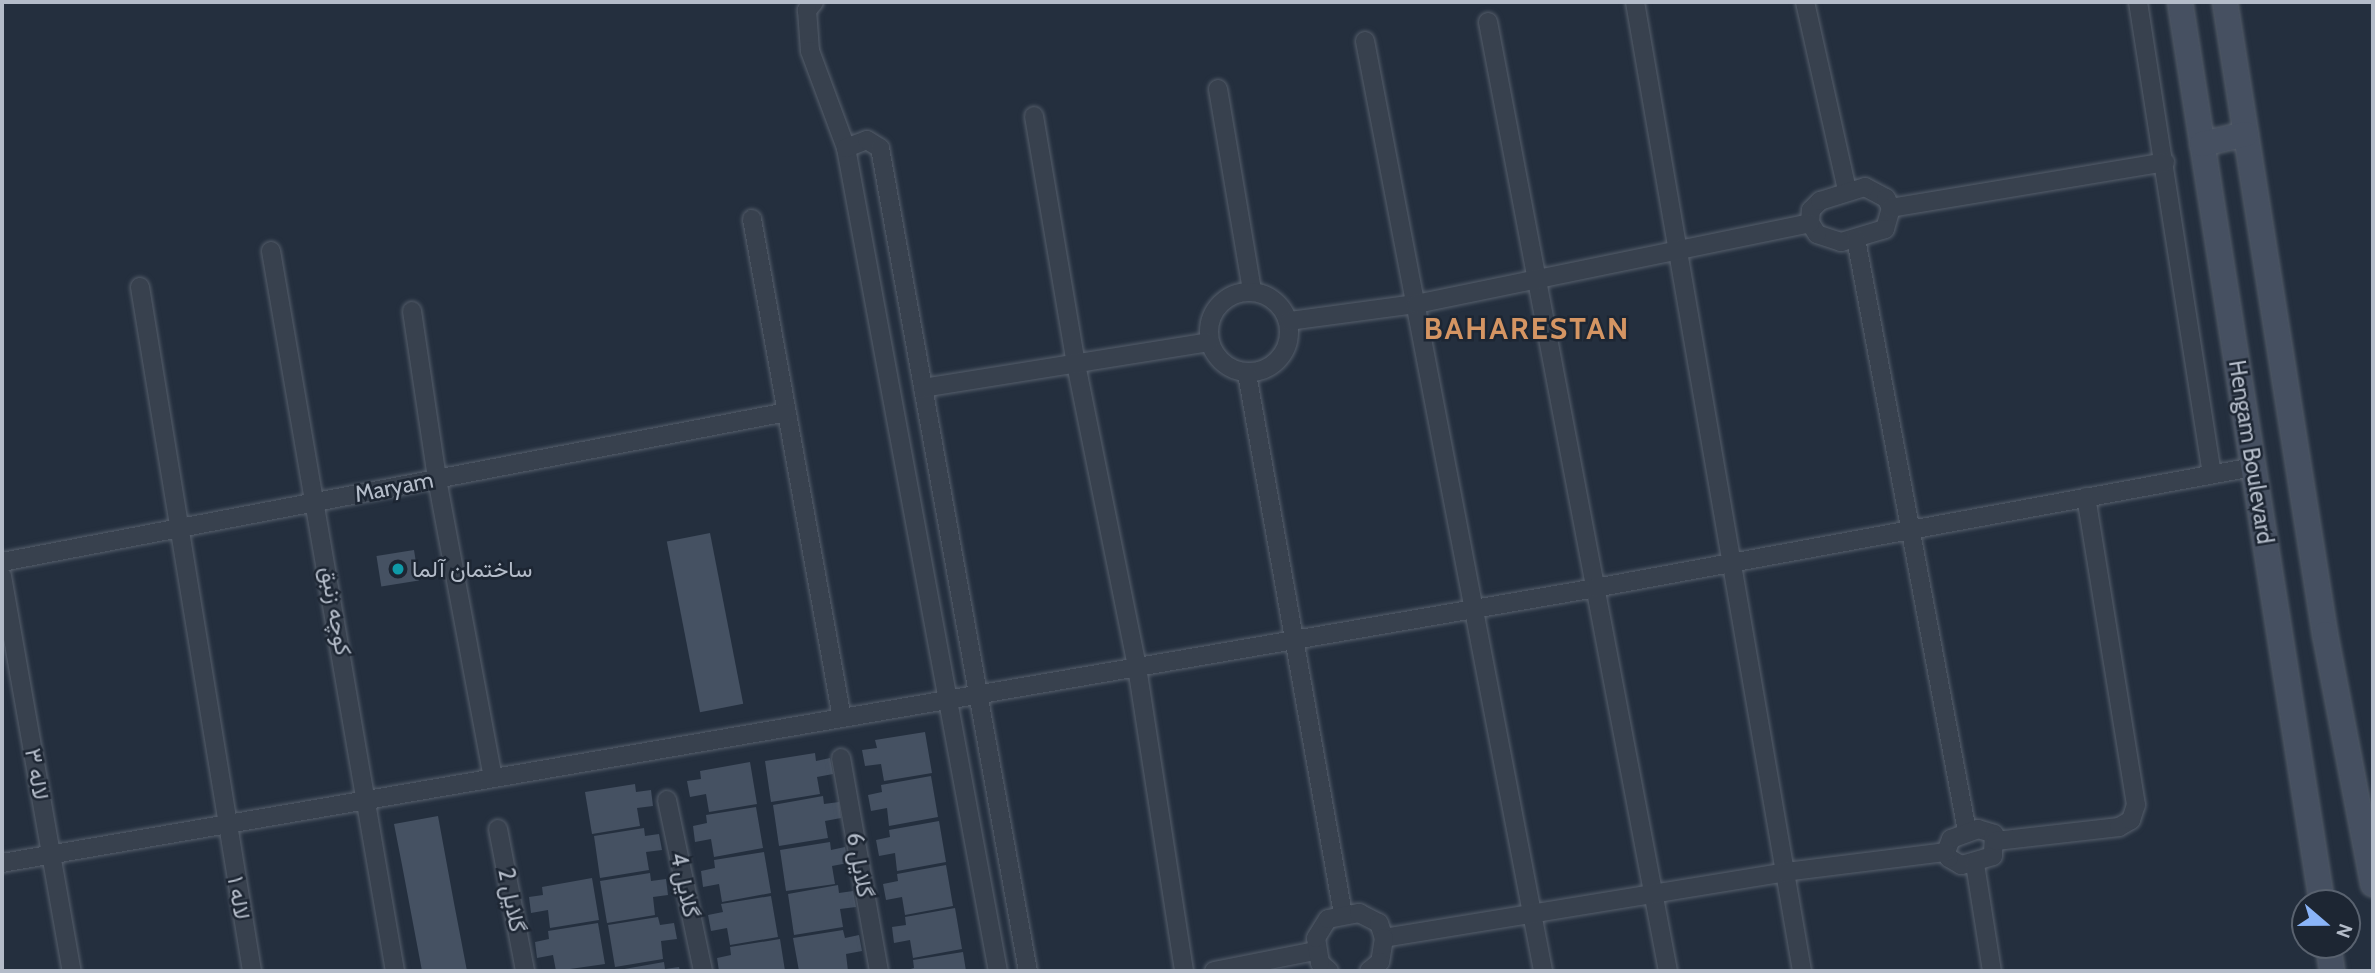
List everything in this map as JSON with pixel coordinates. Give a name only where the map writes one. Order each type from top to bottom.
[{"type":"main road","name":"Hengam Boulevard","points":[[2180,2],[2320,889]]},
{"type":"main road","name":"Hengam Boulevard","points":[[2225,2],[2325,634],[2373,884]]},
{"type":"main road","points":[[2202,144],[2246,134]]},
{"type":"street","points":[[814,2],[807,10],[810,51],[846,148],[998,971]]},
{"type":"street","points":[[1634,2],[1802,971]]},
{"type":"street","points":[[1805,2],[1847,190]]},
{"type":"street","points":[[2138,2],[2212,474]]},
{"type":"street","points":[[1488,22],[1668,971]]},
{"type":"street","points":[[1365,41],[1543,971]]},
{"type":"street","points":[[1218,89],[1252,290]]},
{"type":"street","points":[[1034,116],[1076,364],[1137,667],[1184,971]]},
{"type":"street","points":[[846,148],[867,140],[880,148],[1028,971]]},
{"type":"street","points":[[1891,208],[2165,162]]},
{"type":"street","points":[[1810,223],[1811,210],[1819,201],[1847,190],[1876,191],[1891,208]]},
{"type":"street","points":[[1810,223],[1828,240],[1856,239],[1885,229],[1891,208]]},
{"type":"street","points":[[752,219],[842,718]]},
{"type":"street","points":[[1290,321],[1416,304],[1678,253],[1810,223]]},
{"type":"street","points":[[1856,239],[1967,831]]},
{"type":"street","name":"کوچه زنبق","points":[[271,251],[318,502],[395,971]]},
{"type":"street","name":"لاله ۱","points":[[140,287],[225,825],[252,971]]},
{"type":"street","points":[[1252,290],[1276,299],[1290,321],[1288,347],[1272,367],[1247,374],[1223,364],[1209,342],[1210,316],[1227,296],[1252,290]]},
{"type":"street","points":[[412,311],[438,479],[493,778]]},
{"type":"street","points":[[923,388],[1209,342]]},
{"type":"street","points":[[1247,374],[1343,914]]},
{"type":"street","name":"Maryam","points":[[2,562],[787,412]]},
{"type":"street","points":[[2,863],[1294,640],[2253,467]]},
{"type":"street","points":[[1996,841],[2119,827],[2131,820],[2136,805],[2086,497]]},
{"type":"street","name":"لاله ۳","points":[[2,576],[72,971]]},
{"type":"street","name":"گلایل 6","points":[[841,758],[879,971]]},
{"type":"street","name":"گلایل 4","points":[[667,800],[703,971]]},
{"type":"street","name":"گلایل 2","points":[[498,829],[526,971]]},
{"type":"street","points":[[1946,852],[1951,839],[1967,831],[1987,830],[1996,841]]},
{"type":"street","points":[[1946,852],[1955,863],[1975,864],[1993,856],[1996,841]]},
{"type":"street","points":[[1384,938],[1785,873],[1946,852]]},
{"type":"street","points":[[1975,864],[1992,971]]},
{"type":"street","points":[[1315,951],[1323,925],[1343,914],[1369,915],[1379,923],[1384,938],[1380,962],[1369,971]]},
{"type":"street","points":[[1214,971],[1315,951]]},
{"type":"street","points":[[1315,951],[1329,971]]},
{"type":"building","points":[[710,533],[743,704],[700,712],[667,541]]},
{"type":"building","name":"ساختمان آلما","points":[[414,550],[419,581],[381,587],[376,556]]},
{"type":"building","points":[[925,732],[932,773],[884,781],[881,764],[865,766],[862,750],[877,748],[875,740]]},
{"type":"building","points":[[815,753],[816,761],[830,758],[833,774],[817,777],[820,794],[771,802],[765,761]]},
{"type":"building","points":[[750,762],[757,804],[709,812],[706,794],[690,797],[687,781],[701,779],[700,771]]},
{"type":"building","points":[[931,776],[938,817],[889,826],[887,808],[871,811],[868,795],[882,792],[881,785]]},
{"type":"building","points":[[635,784],[636,792],[651,790],[653,806],[637,808],[640,826],[592,834],[585,792]]},
{"type":"building","points":[[823,796],[824,804],[839,802],[841,818],[825,821],[828,838],[779,846],[773,805]]},
{"type":"building","points":[[756,807],[763,848],[714,857],[711,839],[695,842],[693,826],[707,823],[706,815]]},
{"type":"building","points":[[438,816],[467,971],[422,971],[394,824]]},
{"type":"building","points":[[939,821],[946,862],[897,871],[895,853],[879,856],[876,840],[890,837],[889,830]]},
{"type":"building","points":[[644,828],[645,836],[659,834],[662,850],[646,852],[649,870],[600,878],[594,836]]},
{"type":"building","points":[[830,842],[831,850],[845,847],[848,863],[832,866],[835,884],[786,891],[780,850]]},
{"type":"building","points":[[764,852],[771,893],[722,902],[719,884],[703,887],[701,871],[715,868],[714,860]]},
{"type":"building","points":[[946,865],[953,906],[905,915],[902,897],[886,900],[883,884],[898,881],[897,874]]},
{"type":"building","points":[[650,873],[651,881],[666,879],[668,895],[653,897],[655,915],[607,923],[600,881]]},
{"type":"building","points":[[592,878],[599,920],[550,928],[548,910],[531,913],[529,897],[543,895],[542,887]]},
{"type":"building","points":[[838,885],[839,893],[853,891],[856,907],[840,909],[843,927],[794,935],[788,894]]},
{"type":"building","points":[[771,896],[778,937],[730,945],[727,928],[711,931],[708,915],[723,912],[721,904]]},
{"type":"building","points":[[955,908],[962,949],[913,958],[910,940],[894,943],[892,927],[906,925],[905,917]]},
{"type":"building","points":[[658,917],[660,925],[674,923],[677,939],[661,941],[663,959],[615,967],[608,925]]},
{"type":"building","points":[[598,923],[605,964],[556,971],[553,955],[537,958],[535,942],[549,939],[548,931]]},
{"type":"building","points":[[843,930],[845,938],[859,935],[862,951],[846,954],[848,971],[799,971],[793,938]]},
{"type":"building","points":[[780,939],[785,971],[719,971],[717,958],[731,955],[730,947]]},
{"type":"building","points":[[963,952],[966,971],[904,971],[914,968],[913,960]]},
{"type":"building","points":[[664,962],[665,969],[679,967],[680,971],[613,971]]},
{"type":"place","name":"ساختمان آلما","points":[[398,569]]},
{"type":"district","name":"BAHARESTAN","points":[[1527,329]]}]
